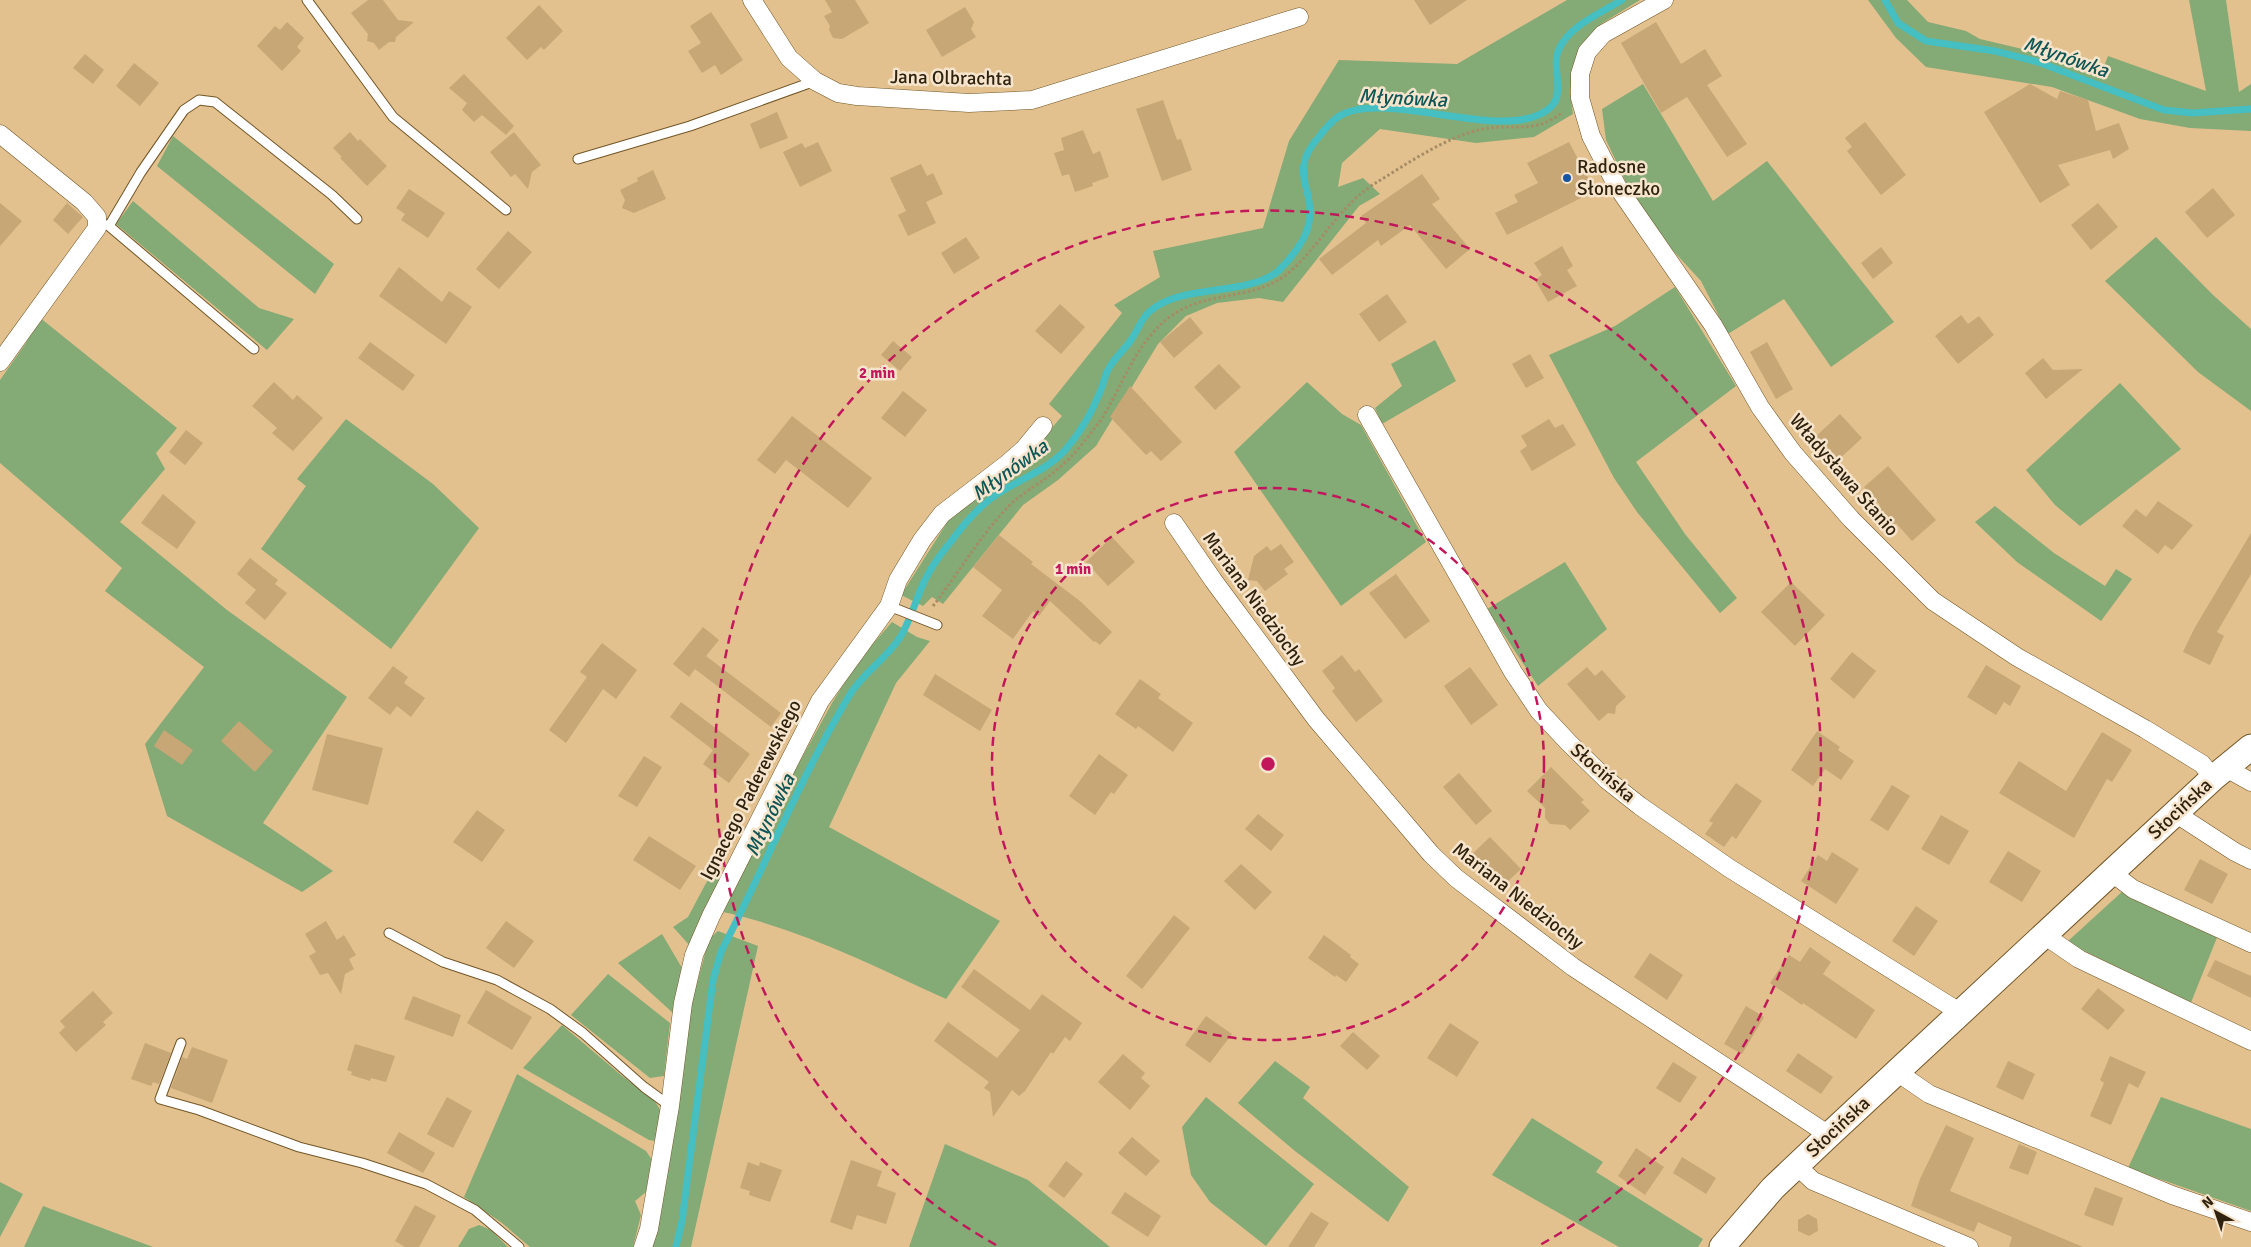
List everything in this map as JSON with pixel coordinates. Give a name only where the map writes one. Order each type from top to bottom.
[{"type":"street","name":"Jana Olbrachta","points":[[752,0],[789,58],[815,81],[838,93],[969,103],[1032,100],[1300,17]]},
{"type":"street","name":"Władysława Stanio","points":[[1664,0],[1604,34],[1587,52],[1580,74],[1580,98],[1592,136],[1618,186],[1713,325],[1760,407],[1793,453],[1850,520],[1933,601],[2017,657],[2145,729],[2202,764],[2220,773],[2251,782]]},
{"type":"street","points":[[0,134],[84,202],[103,224],[97,228],[0,362]]},
{"type":"street","name":"Słocińska","points":[[1367,416],[1514,672],[1539,711],[1569,744],[1620,790],[1729,868],[1961,1013]]},
{"type":"street","name":"Ignacego Paderewskiego","points":[[643,1247],[648,1229],[670,1106],[683,1003],[694,955],[711,916],[820,701],[893,607],[898,580],[922,540],[942,514],[1007,464],[1024,449],[1043,426]]},
{"type":"street","name":"Mariana Niedziochy","points":[[1174,523],[1213,580],[1316,719],[1431,854],[1456,878],[1574,967],[1829,1135]]},
{"type":"street","name":"Słocińska","points":[[1722,1247],[1773,1188],[2175,813],[2251,746]]},
{"type":"street","points":[[2175,813],[2235,852],[2251,860]]},
{"type":"street","points":[[2112,872],[2133,889],[2251,942]]},
{"type":"street","points":[[2044,935],[2078,959],[2251,1041]]},
{"type":"street","points":[[1897,1072],[1929,1094],[2172,1194],[2251,1222]]},
{"type":"street","points":[[1797,1166],[1813,1181],[1969,1247]]},
{"type":"lane","points":[[307,0],[393,117],[506,210]]},
{"type":"lane","points":[[578,159],[690,126],[815,81]]},
{"type":"lane","points":[[254,349],[103,224],[184,110],[199,100],[215,102],[332,196],[357,219]]},
{"type":"lane","points":[[893,607],[937,625]]},
{"type":"lane","points":[[389,933],[443,962],[497,980],[550,1009],[583,1033],[644,1087],[670,1106]]},
{"type":"lane","points":[[181,1043],[160,1099],[198,1110],[298,1146],[362,1163],[426,1184],[476,1210],[519,1247]]},
{"type":"path","points":[[923,618],[1006,510],[1023,493],[1061,467],[1101,421],[1146,340],[1174,314],[1192,305],[1274,283],[1304,258],[1356,196],[1437,148],[1461,136],[1483,129],[1523,128],[1540,124],[1556,117],[1580,98]]},
{"type":"green space","points":[[1567,0],[1640,0],[1601,24],[1575,60],[1570,91],[1573,114],[1534,137],[1476,143],[1380,129],[1342,163],[1338,187],[1363,178],[1380,194],[1359,206],[1283,302],[1259,298],[1217,303],[1186,316],[1158,344],[1096,446],[1058,480],[1023,505],[943,604],[932,597],[923,606],[901,595],[950,518],[1026,458],[1062,416],[1049,404],[1122,313],[1114,305],[1160,277],[1153,251],[1263,228],[1289,141],[1339,60],[1457,64]]},
{"type":"green space","points":[[1868,0],[1907,0],[1928,22],[1966,31],[1980,39],[2039,53],[2101,74],[2108,56],[2206,91],[2189,0],[2226,0],[2239,92],[2251,84],[2251,131],[2190,128],[2140,119],[2052,87],[1926,67],[1896,38]]},
{"type":"green space","points":[[1643,84],[1713,201],[1767,161],[1894,322],[1831,367],[1784,299],[1728,334],[1701,281],[1666,243],[1632,195],[1606,140],[1602,109]]},
{"type":"green space","points":[[173,136],[334,264],[315,294],[157,166]]},
{"type":"green space","points":[[133,201],[259,308],[294,319],[267,350],[116,224]]},
{"type":"green space","points":[[2156,237],[2213,295],[2251,329],[2251,411],[2198,372],[2105,281]]},
{"type":"green space","points":[[1675,287],[1736,386],[1636,462],[1685,534],[1737,598],[1720,613],[1637,512],[1614,478],[1549,355],[1615,326]]},
{"type":"green space","points":[[39,317],[177,428],[156,453],[165,469],[120,522],[227,610],[347,697],[263,823],[333,871],[302,892],[167,816],[145,744],[204,667],[105,591],[122,568],[0,463],[0,380],[26,343]]},
{"type":"green space","points":[[1435,340],[1456,381],[1382,424],[1375,408],[1402,386],[1391,364]]},
{"type":"green space","points":[[1307,382],[1342,414],[1361,425],[1426,542],[1341,606],[1234,452]]},
{"type":"green space","points":[[2120,383],[2181,449],[2080,526],[2055,505],[2026,470]]},
{"type":"green space","points":[[346,419],[433,484],[479,528],[391,649],[261,549],[306,486],[297,479]]},
{"type":"green space","points":[[1995,506],[2054,553],[2105,586],[2116,569],[2132,579],[2101,621],[2017,562],[1975,522]]},
{"type":"green space","points":[[1565,562],[1607,629],[1538,686],[1487,609]]},
{"type":"green space","points":[[892,622],[917,637],[930,641],[896,683],[829,827],[1000,921],[946,999],[809,938],[752,919],[723,912],[776,805],[832,703],[858,661]]},
{"type":"green space","points":[[713,870],[723,883],[691,947],[673,927],[688,917]]},
{"type":"green space","points":[[2124,890],[2218,935],[2190,1005],[2067,942]]},
{"type":"green space","points":[[718,931],[758,946],[691,1247],[650,1247],[689,1013],[709,939]]},
{"type":"green space","points":[[662,934],[682,968],[673,1013],[618,963]]},
{"type":"green space","points":[[608,974],[670,1023],[664,1076],[650,1078],[571,1015]]},
{"type":"green space","points":[[562,1025],[654,1100],[661,1111],[656,1141],[649,1140],[523,1068]]},
{"type":"green space","points":[[1275,1061],[1310,1087],[1303,1098],[1409,1187],[1388,1222],[1295,1151],[1238,1103]]},
{"type":"green space","points":[[517,1074],[646,1151],[652,1160],[646,1192],[635,1201],[641,1215],[633,1247],[530,1247],[502,1223],[464,1197]]},
{"type":"green space","points":[[1206,1097],[1314,1184],[1266,1246],[1210,1202],[1191,1175],[1182,1127]]},
{"type":"green space","points":[[2161,1097],[2251,1129],[2251,1211],[2128,1168]]},
{"type":"green space","points":[[1532,1118],[1603,1162],[1596,1172],[1703,1239],[1698,1247],[1619,1247],[1492,1175]]},
{"type":"green space","points":[[945,1144],[1028,1180],[1110,1247],[909,1247]]},
{"type":"green space","points":[[0,1182],[23,1194],[0,1237]]},
{"type":"green space","points":[[43,1206],[153,1247],[24,1247]]},
{"type":"green space","points":[[479,1225],[491,1230],[508,1247],[458,1247],[469,1229]]},
{"type":"building","points":[[368,0],[383,0],[398,20],[414,22],[396,37],[395,42],[389,42],[379,50],[374,43],[367,41],[368,34],[351,13]]},
{"type":"building","points":[[825,0],[855,0],[869,23],[842,39],[833,38],[829,30],[830,26],[824,16],[832,12]]},
{"type":"building","points":[[1414,0],[1467,0],[1430,25]]},
{"type":"building","points":[[539,5],[563,31],[544,50],[541,47],[527,60],[506,38]]},
{"type":"building","points":[[965,7],[974,22],[971,29],[976,37],[942,57],[926,30]]},
{"type":"building","points":[[711,12],[743,60],[721,75],[715,65],[702,73],[688,51],[701,43],[690,26]]},
{"type":"building","points":[[287,22],[304,38],[297,47],[301,51],[282,71],[257,46],[275,26],[280,30]]},
{"type":"building","points":[[1656,22],[1681,64],[1705,49],[1722,76],[1707,85],[1747,144],[1727,157],[1687,97],[1661,113],[1621,43]]},
{"type":"building","points":[[85,54],[104,70],[93,84],[73,68]]},
{"type":"building","points":[[134,63],[159,83],[140,106],[116,86]]},
{"type":"building","points":[[464,74],[514,126],[506,135],[482,115],[474,122],[462,110],[467,103],[449,88]]},
{"type":"building","points":[[2030,84],[2057,99],[2060,91],[2088,100],[2096,131],[2119,123],[2129,149],[2113,159],[2110,150],[2058,165],[2070,185],[2040,203],[1984,112]]},
{"type":"building","points":[[1163,100],[1177,140],[1181,139],[1192,170],[1162,181],[1136,109]]},
{"type":"building","points":[[777,112],[788,138],[760,149],[750,124]]},
{"type":"building","points":[[1865,122],[1906,175],[1881,195],[1847,151],[1852,147],[1845,138]]},
{"type":"building","points":[[1083,130],[1093,154],[1100,151],[1109,177],[1092,183],[1093,186],[1075,192],[1069,174],[1062,176],[1054,153],[1064,150],[1061,138]]},
{"type":"building","points":[[350,132],[358,141],[360,139],[387,166],[367,186],[333,148]]},
{"type":"building","points":[[514,132],[541,165],[532,172],[528,189],[515,174],[511,177],[490,152]]},
{"type":"building","points":[[818,142],[832,171],[800,187],[783,152],[802,143],[805,148]]},
{"type":"building","points":[[1569,142],[1595,191],[1507,235],[1495,213],[1518,202],[1514,195],[1538,183],[1527,163]]},
{"type":"building","points":[[921,164],[927,176],[933,173],[943,194],[926,202],[936,223],[908,236],[898,215],[906,211],[890,178]]},
{"type":"building","points":[[653,170],[666,199],[634,213],[622,208],[625,200],[620,190],[638,181],[637,178]]},
{"type":"building","points":[[1422,174],[1440,199],[1432,204],[1470,249],[1446,269],[1410,225],[1381,246],[1378,240],[1332,275],[1319,259],[1366,223],[1361,216]]},
{"type":"building","points":[[2213,188],[2235,215],[2207,238],[2185,212]]},
{"type":"building","points":[[409,189],[445,213],[428,238],[401,220],[405,214],[396,208]]},
{"type":"building","points":[[0,203],[22,221],[0,246]]},
{"type":"building","points":[[67,203],[83,217],[68,234],[53,220]]},
{"type":"building","points":[[2098,203],[2118,227],[2091,250],[2071,225]]},
{"type":"building","points":[[508,231],[532,252],[499,289],[476,269]]},
{"type":"building","points":[[966,237],[980,258],[954,274],[941,253]]},
{"type":"building","points":[[1562,246],[1573,266],[1567,270],[1577,286],[1548,302],[1535,280],[1542,275],[1534,263]]},
{"type":"building","points":[[1881,247],[1893,263],[1873,279],[1861,263]]},
{"type":"building","points":[[399,267],[442,302],[449,291],[472,307],[446,344],[379,296]]},
{"type":"building","points":[[1387,294],[1407,322],[1379,342],[1359,314]]},
{"type":"building","points":[[1060,304],[1085,327],[1061,354],[1035,331]]},
{"type":"building","points":[[1961,315],[1968,324],[1979,316],[1994,335],[1958,364],[1935,336]]},
{"type":"building","points":[[1190,317],[1203,333],[1174,358],[1160,342]]},
{"type":"building","points":[[893,341],[912,357],[900,371],[881,355]]},
{"type":"building","points":[[370,342],[415,375],[403,391],[358,358]]},
{"type":"building","points":[[1767,342],[1793,389],[1776,399],[1750,352]]},
{"type":"building","points":[[1530,354],[1544,378],[1526,388],[1512,364]]},
{"type":"building","points":[[2043,358],[2053,370],[2083,369],[2046,399],[2025,373]]},
{"type":"building","points":[[1219,364],[1241,387],[1215,410],[1194,387]]},
{"type":"building","points":[[274,382],[293,400],[297,395],[323,418],[293,451],[272,433],[277,428],[252,406]]},
{"type":"building","points":[[1130,386],[1182,442],[1161,461],[1151,451],[1146,455],[1110,417]]},
{"type":"building","points":[[903,391],[927,410],[905,437],[881,418]]},
{"type":"building","points":[[1840,414],[1862,438],[1836,462],[1814,438]]},
{"type":"building","points":[[792,416],[872,478],[848,508],[786,460],[775,474],[757,460]]},
{"type":"building","points":[[1549,419],[1555,428],[1563,424],[1576,445],[1532,471],[1520,451],[1527,446],[1521,436]]},
{"type":"building","points":[[186,430],[203,443],[185,465],[169,452]]},
{"type":"building","points":[[1888,466],[1936,520],[1912,541],[1896,523],[1893,526],[1878,507],[1880,505],[1864,487]]},
{"type":"building","points":[[163,494],[196,522],[177,549],[141,523]]},
{"type":"building","points":[[2158,501],[2193,525],[2172,550],[2165,545],[2158,554],[2122,526],[2136,509],[2146,517]]},
{"type":"building","points":[[2251,533],[2251,574],[2217,632],[2224,636],[2210,665],[2183,652],[2194,629]]},
{"type":"building","points":[[999,535],[1033,562],[1031,564],[1080,601],[1112,632],[1100,645],[1094,642],[1050,601],[1039,616],[1033,611],[1013,639],[982,616],[1002,590],[973,567]]},
{"type":"building","points":[[1112,537],[1135,562],[1108,586],[1086,562]]},
{"type":"building","points":[[1281,544],[1294,562],[1284,569],[1288,574],[1265,591],[1257,581],[1248,580],[1254,556],[1267,546],[1271,551]]},
{"type":"building","points":[[250,558],[278,580],[275,584],[287,593],[265,620],[245,603],[256,590],[237,574]]},
{"type":"building","points":[[1396,574],[1430,621],[1405,639],[1369,593]]},
{"type":"building","points":[[1791,582],[1825,615],[1795,646],[1761,612]]},
{"type":"building","points":[[703,627],[719,640],[706,656],[781,713],[771,727],[695,669],[689,677],[673,664]]},
{"type":"building","points":[[602,643],[637,670],[616,699],[603,689],[566,743],[549,730],[587,677],[580,672]]},
{"type":"building","points":[[1852,652],[1876,671],[1854,699],[1830,679]]},
{"type":"building","points":[[1342,655],[1355,672],[1359,669],[1383,701],[1356,722],[1332,691],[1335,688],[1322,671]]},
{"type":"building","points":[[1986,665],[2021,686],[2010,706],[2004,702],[1996,715],[1967,697]]},
{"type":"building","points":[[393,666],[408,677],[404,683],[425,698],[411,717],[397,706],[390,715],[368,698]]},
{"type":"building","points":[[1470,667],[1498,705],[1471,725],[1444,686]]},
{"type":"building","points":[[1587,667],[1595,676],[1602,670],[1626,697],[1616,706],[1615,714],[1608,713],[1599,721],[1567,684]]},
{"type":"building","points":[[935,674],[992,710],[980,731],[923,695]]},
{"type":"building","points":[[1140,679],[1161,694],[1158,698],[1193,723],[1173,752],[1138,726],[1136,729],[1115,714]]},
{"type":"building","points":[[681,702],[750,754],[729,783],[703,764],[713,750],[670,717]]},
{"type":"building","points":[[239,721],[273,751],[255,772],[221,741]]},
{"type":"building","points":[[164,730],[193,750],[182,765],[154,746]]},
{"type":"building","points":[[1817,731],[1840,747],[1838,750],[1854,761],[1841,780],[1825,769],[1813,786],[1791,770]]},
{"type":"building","points":[[2102,732],[2132,750],[2112,782],[2107,779],[2074,838],[1999,793],[2019,761],[2066,791]]},
{"type":"building","points":[[327,734],[383,748],[368,805],[312,790]]},
{"type":"building","points":[[1099,754],[1128,775],[1114,794],[1111,792],[1095,815],[1069,796]]},
{"type":"building","points":[[644,756],[662,767],[637,807],[618,796]]},
{"type":"building","points":[[1551,767],[1584,800],[1581,802],[1590,811],[1570,830],[1565,825],[1550,824],[1545,818],[1545,808],[1527,791]]},
{"type":"building","points":[[1459,773],[1492,811],[1476,825],[1443,787]]},
{"type":"building","points":[[1736,783],[1762,801],[1736,839],[1732,836],[1724,847],[1705,834],[1713,823],[1709,821]]},
{"type":"building","points":[[1892,785],[1910,796],[1888,831],[1870,820]]},
{"type":"building","points":[[477,810],[505,830],[482,862],[453,842]]},
{"type":"building","points":[[1258,814],[1284,835],[1271,851],[1245,829]]},
{"type":"building","points":[[1941,815],[1969,831],[1949,865],[1921,849]]},
{"type":"building","points":[[649,836],[696,866],[680,890],[633,860]]},
{"type":"building","points":[[1490,837],[1521,869],[1501,888],[1470,856]]},
{"type":"building","points":[[2008,851],[2041,871],[2022,902],[1989,882]]},
{"type":"building","points":[[1832,852],[1859,869],[1836,904],[1801,881],[1818,855],[1827,861]]},
{"type":"building","points":[[2200,859],[2228,874],[2212,904],[2184,890]]},
{"type":"building","points":[[1241,864],[1272,892],[1255,910],[1224,881]]},
{"type":"building","points":[[1916,906],[1938,921],[1914,956],[1892,941]]},
{"type":"building","points":[[1174,915],[1190,928],[1142,989],[1126,976]]},
{"type":"building","points":[[326,921],[337,940],[344,935],[356,955],[349,959],[354,969],[345,974],[341,994],[328,973],[320,975],[309,956],[316,952],[305,934]]},
{"type":"building","points":[[506,921],[534,941],[514,968],[486,948]]},
{"type":"building","points":[[1324,935],[1351,955],[1350,957],[1359,964],[1346,982],[1336,975],[1335,977],[1308,958]]},
{"type":"building","points":[[1810,947],[1831,962],[1823,974],[1875,1010],[1856,1039],[1770,983],[1789,955],[1800,962]]},
{"type":"building","points":[[1650,953],[1683,975],[1667,1000],[1634,977]]},
{"type":"building","points":[[2215,960],[2251,976],[2251,998],[2207,976]]},
{"type":"building","points":[[974,969],[1030,1010],[1042,994],[1082,1023],[1070,1041],[1065,1037],[1053,1054],[1051,1052],[1025,1091],[1019,1096],[1012,1090],[993,1117],[990,1092],[984,1088],[989,1082],[934,1041],[948,1022],[997,1058],[1020,1030],[961,987]]},
{"type":"building","points":[[2098,988],[2125,1010],[2108,1030],[2081,1009]]},
{"type":"building","points":[[486,990],[532,1017],[512,1050],[467,1023]]},
{"type":"building","points":[[93,991],[113,1013],[103,1022],[106,1025],[76,1052],[59,1033],[65,1027],[60,1021]]},
{"type":"building","points":[[413,996],[461,1015],[453,1037],[404,1019]]},
{"type":"building","points":[[1746,1006],[1764,1017],[1742,1054],[1724,1044]]},
{"type":"building","points":[[1206,1016],[1232,1034],[1210,1063],[1185,1045]]},
{"type":"building","points":[[1450,1023],[1479,1042],[1457,1077],[1427,1058]]},
{"type":"building","points":[[1353,1032],[1380,1056],[1367,1070],[1340,1046]]},
{"type":"building","points":[[145,1043],[171,1053],[159,1084],[153,1082],[151,1086],[131,1079]]},
{"type":"building","points":[[355,1044],[395,1056],[386,1082],[371,1078],[370,1081],[351,1075],[352,1072],[347,1070]]},
{"type":"building","points":[[192,1047],[228,1060],[212,1103],[171,1088],[182,1057],[187,1059]]},
{"type":"building","points":[[1798,1053],[1833,1077],[1821,1094],[1786,1071]]},
{"type":"building","points":[[1123,1054],[1145,1073],[1141,1078],[1150,1086],[1130,1110],[1098,1082]]},
{"type":"building","points":[[2110,1056],[2146,1072],[2138,1088],[2129,1083],[2111,1125],[2090,1116],[2104,1083],[2100,1080]]},
{"type":"building","points":[[2008,1061],[2035,1074],[2023,1100],[1996,1087]]},
{"type":"building","points":[[1673,1062],[1697,1077],[1680,1103],[1656,1088]]},
{"type":"building","points":[[447,1097],[472,1111],[453,1148],[427,1134]]},
{"type":"building","points":[[1946,1125],[1974,1138],[1950,1191],[2083,1247],[2009,1247],[2012,1237],[1978,1222],[1974,1232],[1911,1206],[1920,1179]]},
{"type":"building","points":[[399,1132],[435,1153],[423,1173],[387,1153]]},
{"type":"building","points":[[1132,1137],[1160,1161],[1146,1176],[1118,1153]]},
{"type":"building","points":[[2019,1144],[2037,1152],[2028,1175],[2009,1168]]},
{"type":"building","points":[[1636,1148],[1664,1167],[1645,1195],[1618,1176]]},
{"type":"building","points":[[1682,1157],[1716,1178],[1706,1194],[1673,1173]]},
{"type":"building","points":[[851,1160],[882,1171],[877,1186],[896,1193],[886,1224],[857,1215],[852,1230],[830,1222]]},
{"type":"building","points":[[1066,1161],[1083,1174],[1064,1198],[1048,1186]]},
{"type":"building","points":[[748,1162],[759,1166],[760,1162],[782,1170],[770,1202],[749,1195],[750,1191],[740,1188]]},
{"type":"building","points":[[2095,1187],[2123,1198],[2113,1226],[2084,1215]]},
{"type":"building","points":[[1125,1192],[1161,1216],[1148,1237],[1111,1213]]},
{"type":"building","points":[[415,1205],[436,1216],[419,1247],[405,1247],[395,1241]]},
{"type":"building","points":[[1311,1212],[1329,1223],[1314,1247],[1288,1247]]},
{"type":"building","points":[[1808,1214],[1817,1219],[1818,1231],[1809,1236],[1798,1231],[1798,1220]]},
{"type":"waterway","name":"Młynówka","points":[[676,1247],[682,1221],[713,980],[721,952],[831,727],[855,687],[889,652],[901,636],[927,576],[945,549],[987,501],[1050,463],[1066,449],[1089,415],[1109,368],[1132,339],[1149,312],[1162,303],[1177,297],[1260,281],[1276,273],[1285,264],[1302,242],[1308,227],[1310,214],[1303,172],[1304,162],[1309,151],[1335,119],[1356,110],[1378,108],[1487,120],[1512,121],[1533,117],[1546,111],[1554,104],[1558,86],[1556,58],[1559,49],[1570,33],[1586,21],[1622,0]]},
{"type":"waterway","name":"Młynówka","points":[[1885,0],[1898,23],[1926,41],[1995,51],[2038,62],[2164,110],[2193,113],[2251,109]]},
{"type":"place","name":"Radosne Słoneczko","points":[[1567,178]]}]
